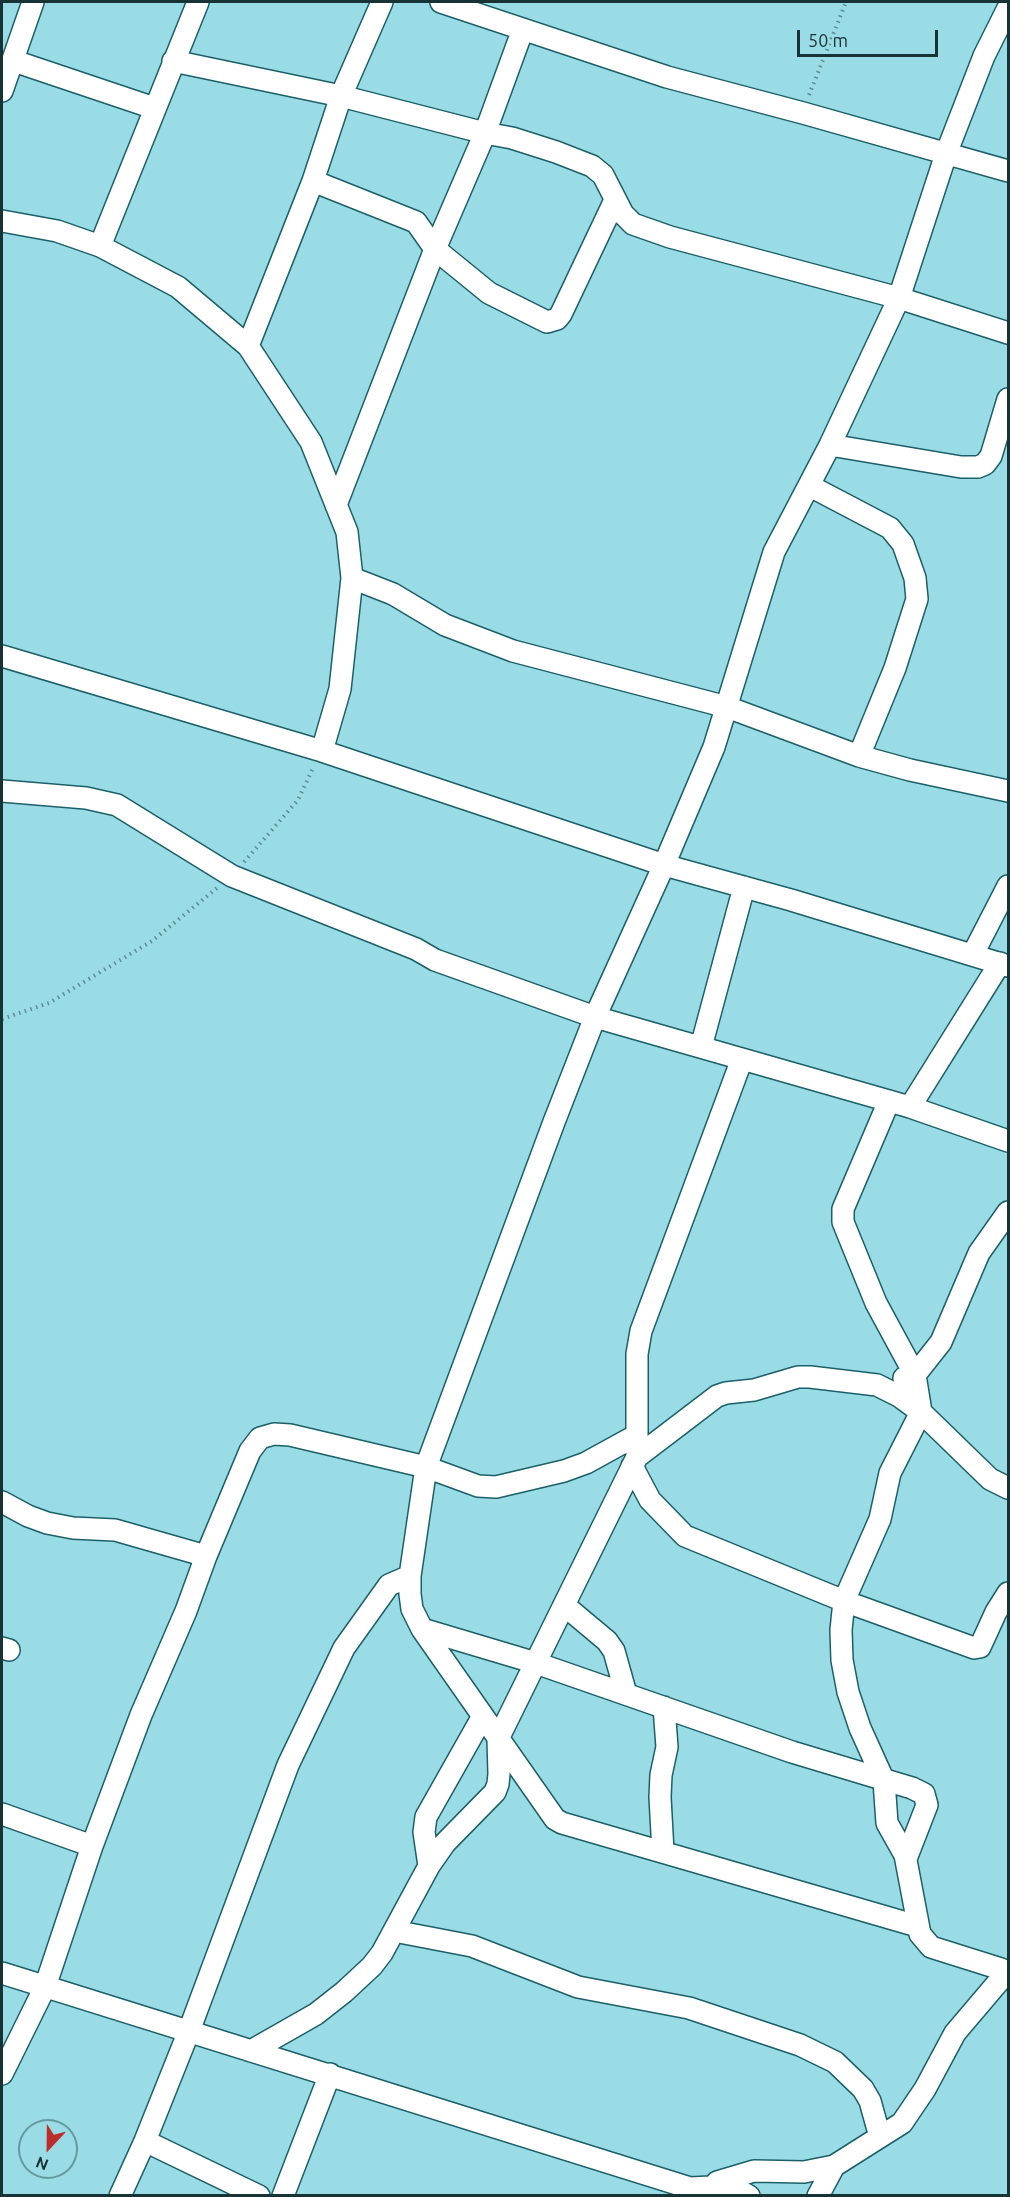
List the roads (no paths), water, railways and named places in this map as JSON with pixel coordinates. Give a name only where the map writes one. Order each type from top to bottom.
[{"type":"street","points":[[2,91],[33,2]]},
{"type":"street","points":[[100,246],[198,2]]},
{"type":"street","points":[[248,346],[313,181],[340,96],[382,2]]},
{"type":"street","points":[[441,2],[667,77],[1008,171]]},
{"type":"street","points":[[917,1926],[562,1823],[555,1819],[422,1629],[412,1609],[410,1575],[426,1467],[554,1122],[595,1017],[664,865],[714,747],[774,552],[810,486],[899,298],[946,154],[984,57],[1008,8]]},
{"type":"street","points":[[336,505],[435,249],[485,133],[523,29]]},
{"type":"street","points":[[14,61],[154,108]]},
{"type":"street","points":[[173,62],[340,96],[512,138],[592,166],[603,175],[623,214],[633,224],[899,298],[1008,333]]},
{"type":"street","points":[[313,181],[416,222],[435,249],[489,293],[547,322],[553,321],[561,314],[615,200]]},
{"type":"street","points":[[2,221],[57,231],[100,246],[178,287],[248,346],[311,442],[347,532],[352,578],[340,688],[322,751]]},
{"type":"street","points":[[830,445],[962,467],[978,467],[985,464],[991,456],[1008,399]]},
{"type":"street","points":[[810,486],[890,528],[903,544],[915,578],[917,599],[895,668],[859,756]]},
{"type":"street","points":[[352,578],[393,594],[445,625],[513,651],[727,706],[859,756],[910,770],[1008,791]]},
{"type":"street","points":[[2,656],[322,751],[664,865],[973,954],[1004,965],[910,1107]]},
{"type":"street","points":[[2,791],[86,798],[117,805],[232,876],[416,949],[435,960],[595,1017],[910,1107],[999,1139],[1008,1158]]},
{"type":"street","points":[[973,954],[1008,886]]},
{"type":"street","points":[[701,1047],[744,887]]},
{"type":"street","points":[[251,2051],[316,2014],[372,1966],[429,1866],[456,1830],[495,1792],[499,1773],[498,1739],[634,1461],[637,1435],[637,1353],[641,1331],[742,1059]]},
{"type":"street","points":[[690,2188],[754,2171],[796,2172],[834,2166],[902,2123],[909,2115],[955,2032],[1000,1980],[1004,1972],[1001,1969],[931,1947],[920,1934],[906,1859],[887,1823],[884,1781],[848,1692],[842,1660],[841,1630],[844,1601],[880,1520],[890,1473],[921,1412],[915,1375],[876,1303],[843,1222],[843,1209],[889,1101]]},
{"type":"street","points":[[634,1461],[710,1400],[726,1393],[754,1390],[798,1377],[877,1385],[915,1375],[941,1342],[979,1253],[1008,1212]]},
{"type":"street","points":[[877,1385],[921,1412],[990,1479],[1008,1488]]},
{"type":"street","points":[[2,2074],[45,1988],[92,1846],[141,1715],[186,1611],[206,1556],[250,1451],[260,1438],[274,1434],[290,1435],[426,1467],[478,1486],[496,1488],[586,1463],[637,1435]]},
{"type":"street","points":[[634,1461],[650,1500],[685,1536],[844,1601],[977,1648],[981,1645],[996,1612],[1008,1593]]},
{"type":"street","points":[[2,1502],[47,1523],[73,1528],[115,1530],[206,1556]]},
{"type":"street","points":[[120,2196],[146,2141],[189,2031],[288,1765],[344,1648],[389,1585],[410,1575]]},
{"type":"street","points":[[564,1605],[607,1641],[614,1651],[626,1694]]},
{"type":"street","points":[[422,1629],[536,1663],[792,1752],[912,1788],[924,1794],[927,1798],[927,1806],[906,1859]]},
{"type":"street","points":[[663,1852],[660,1797],[661,1775],[667,1747],[664,1707]]},
{"type":"street","points":[[429,1866],[424,1832],[426,1817],[483,1716]]},
{"type":"street","points":[[2,1814],[92,1846]]},
{"type":"street","points":[[394,1931],[472,1946],[578,1987],[689,2008],[800,2045],[835,2062],[863,2089],[870,2102],[880,2137]]},
{"type":"street","points":[[2,1973],[690,2188],[732,2186],[749,2196]]},
{"type":"street","points":[[283,2196],[330,2074]]},
{"type":"street","points":[[146,2141],[259,2196]]},
{"type":"street","points":[[818,2196],[834,2166]]}]
